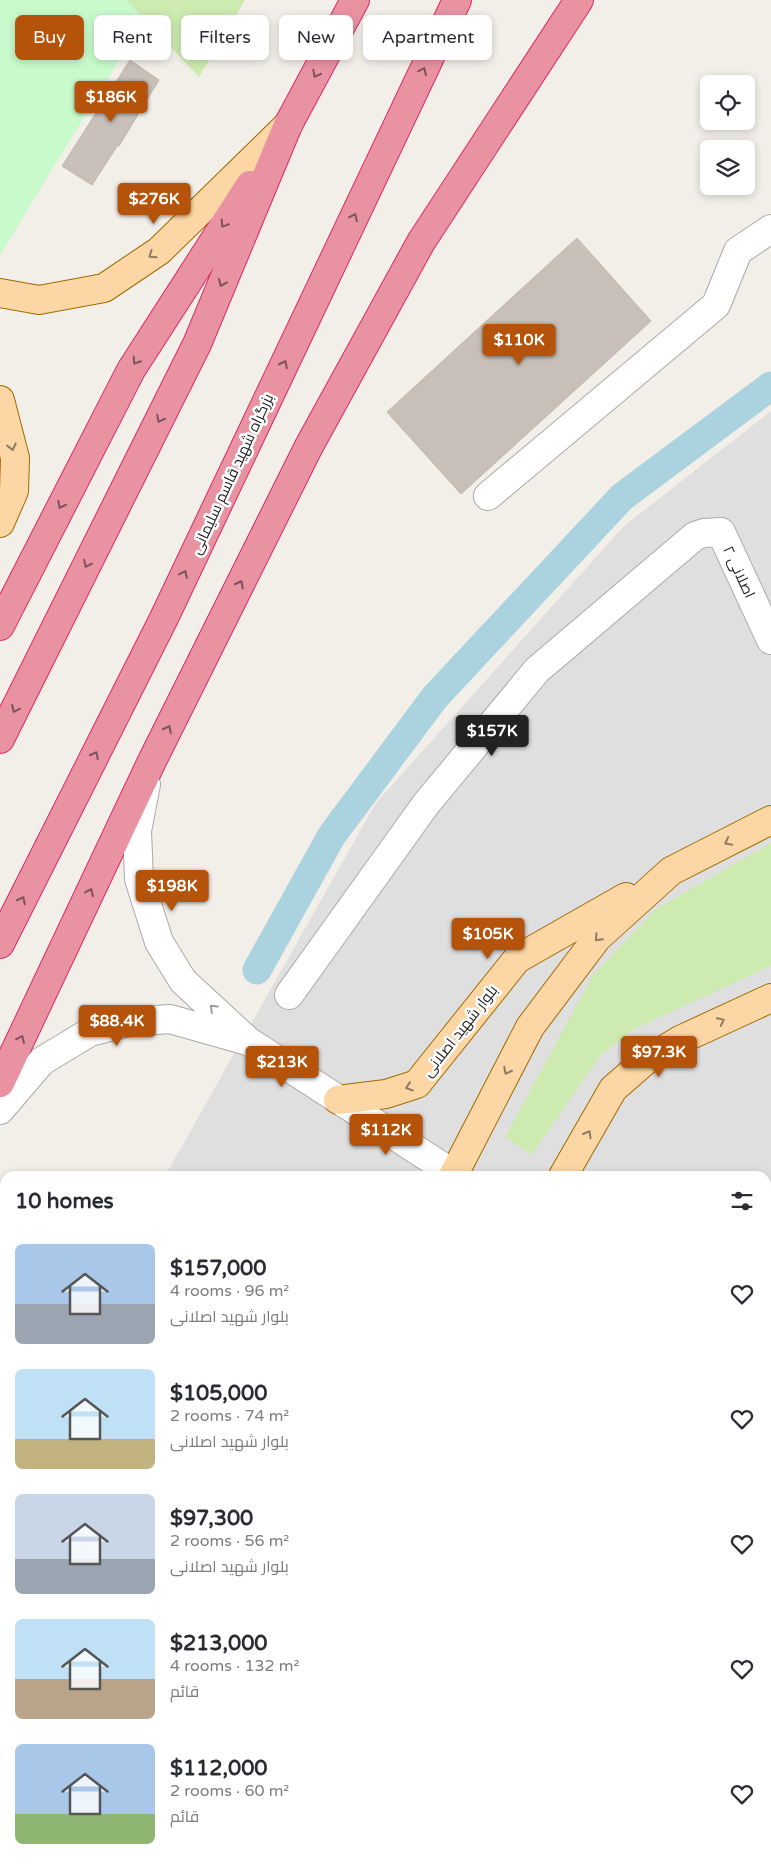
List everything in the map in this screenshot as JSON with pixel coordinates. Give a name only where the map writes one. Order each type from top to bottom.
[{"type":"highway","points":[[0,626],[130,370],[288,125],[355,0]]},
{"type":"highway","name":"بزرگراه شهید قاسم سلیمانی","points":[[0,944],[164,618],[457,0]]},
{"type":"highway","points":[[0,1083],[151,763],[309,446],[421,242],[579,0]]},
{"type":"highway","points":[[0,739],[197,344],[288,125]]},
{"type":"main road","points":[[0,293],[39,300],[104,288],[159,250],[288,125]]},
{"type":"main road","points":[[0,400],[15,458],[14,491],[0,524]]},
{"type":"main road","name":"بلوار شهید اصلانی","points":[[338,1100],[386,1094],[417,1084],[517,959],[671,871],[771,820]]},
{"type":"main road","name":"بلوار شهید اصلانی","points":[[458,1171],[530,1027],[597,938],[671,871]]},
{"type":"main road","points":[[566,1171],[614,1089],[645,1061],[680,1040],[771,998]]},
{"type":"street","points":[[488,496],[716,305],[738,251],[771,228]]},
{"type":"street","name":"اصلانی ۲","points":[[289,995],[426,804],[537,670],[695,536],[704,533],[721,532],[771,640]]},
{"type":"street","points":[[151,763],[137,831],[139,879],[159,942],[184,981],[248,1041],[447,1171]]},
{"type":"street","points":[[0,1110],[42,1061],[90,1032],[129,1022],[170,1019],[248,1041]]},
{"type":"shaded area","points":[[771,411],[771,1171],[168,1171],[376,803],[624,526]]},
{"type":"green space","points":[[0,0],[126,0],[140,15],[94,15],[94,60],[119,60],[0,255]]},
{"type":"green space","points":[[126,0],[245,0],[236,15],[181,15],[181,58],[171,47],[171,15],[140,15]]},
{"type":"green space","points":[[183,60],[209,60],[199,77]]},
{"type":"green space","points":[[771,843],[771,966],[632,1030],[599,1057],[532,1155],[505,1137],[593,975],[656,909]]},
{"type":"building","points":[[130,60],[159,80],[119,146],[92,185],[62,166]]},
{"type":"building","points":[[577,238],[651,321],[461,494],[387,412]]},
{"type":"waterway","points":[[257,970],[332,835],[435,697],[622,497],[771,386]]}]
